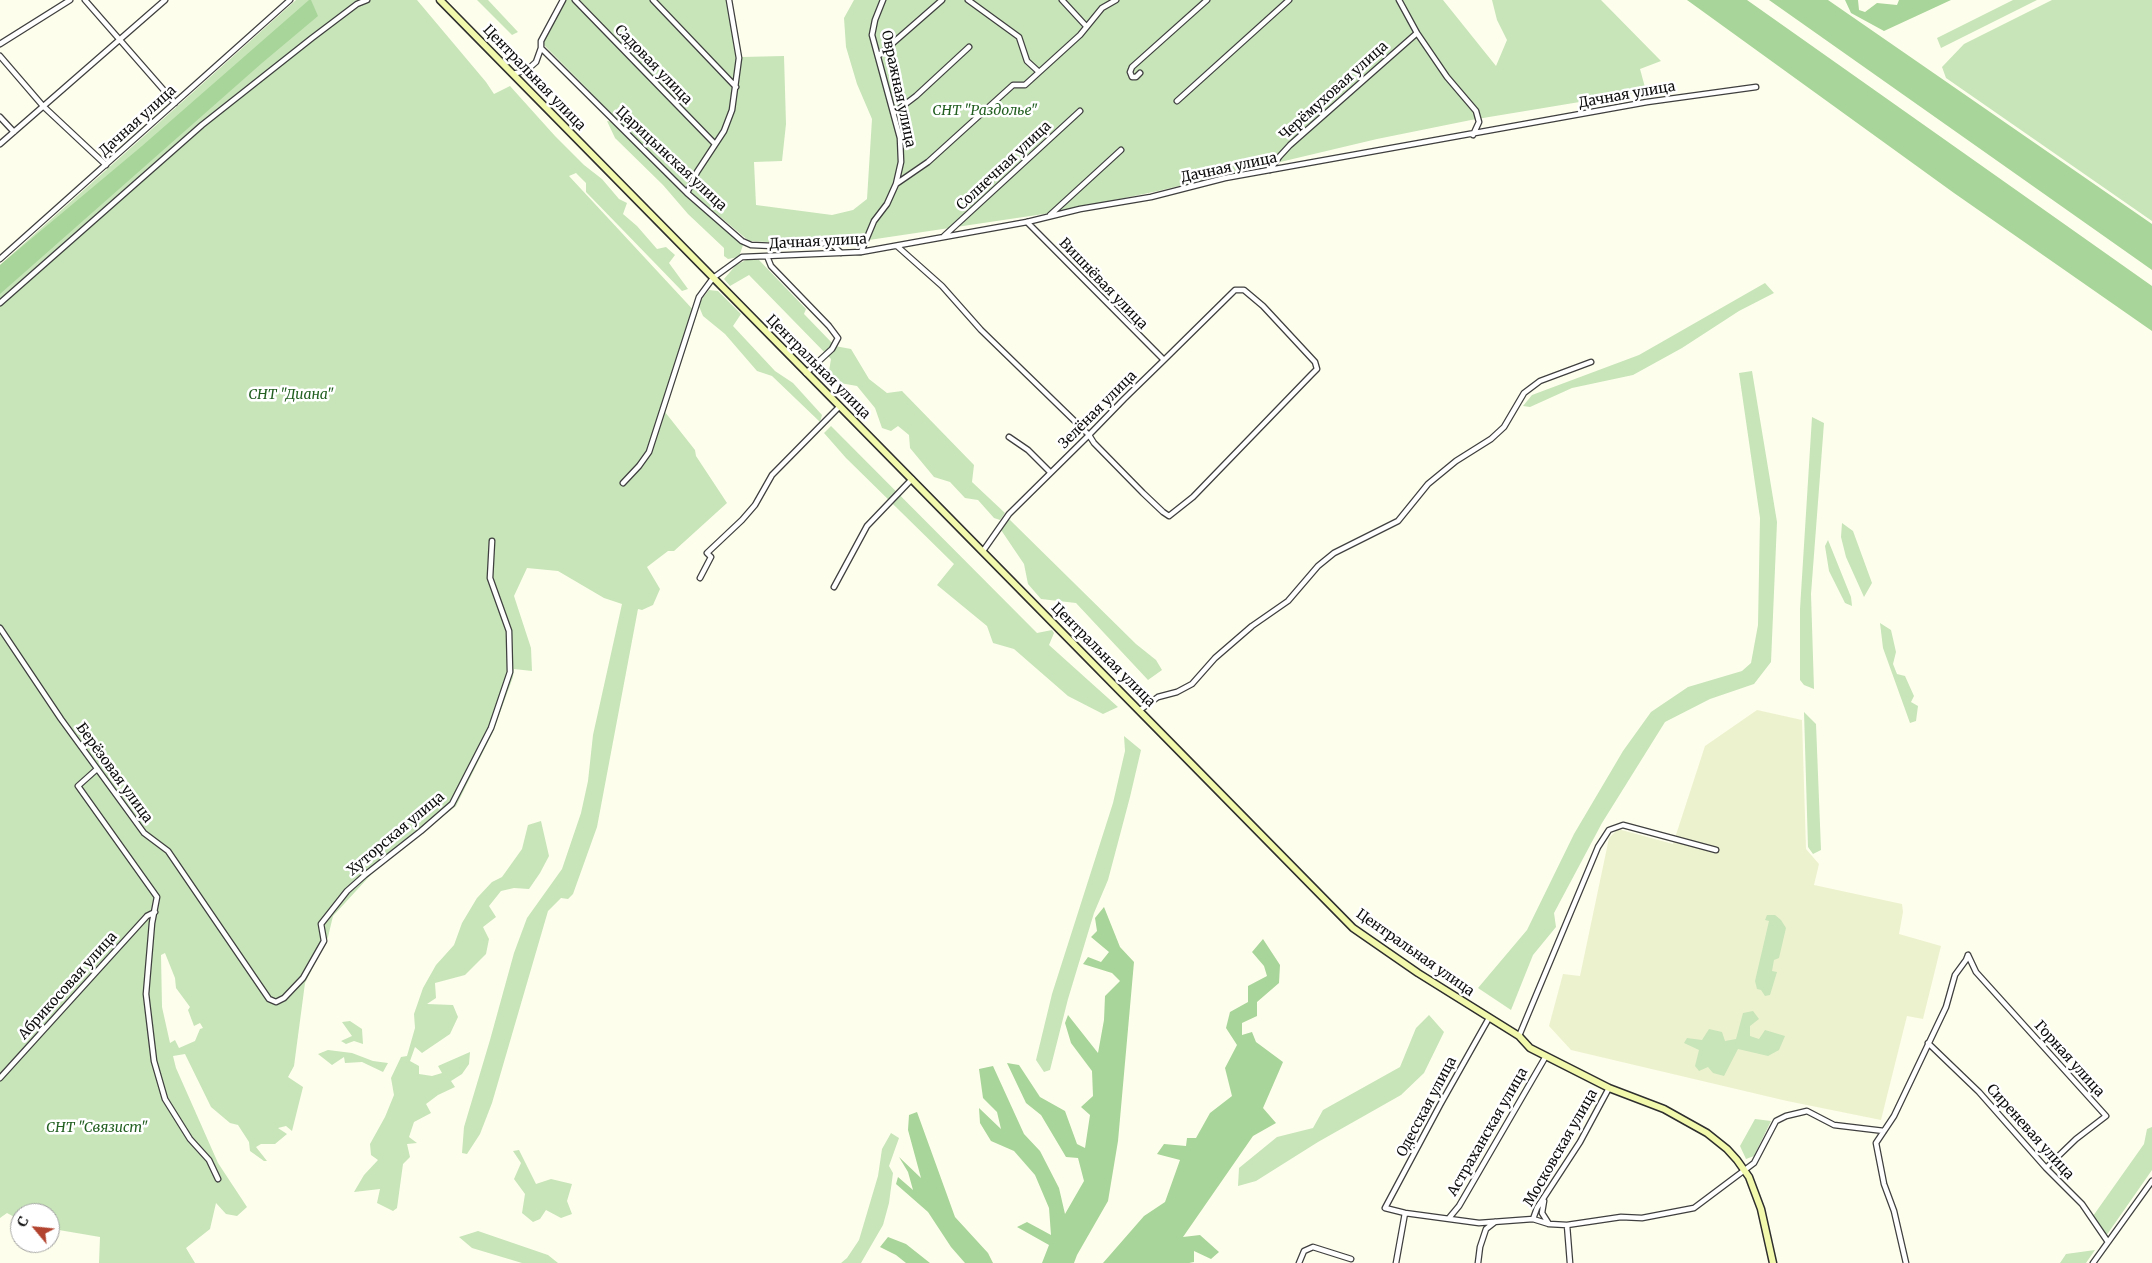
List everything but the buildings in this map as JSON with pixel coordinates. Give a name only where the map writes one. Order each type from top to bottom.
[{"type":"street","points":[[0,44],[70,0]]},
{"type":"street","points":[[85,0],[175,103]]},
{"type":"street","points":[[0,144],[164,0]]},
{"type":"street","name":"Дачная улица","points":[[0,259],[290,0]]},
{"type":"street","points":[[0,303],[202,125],[357,4],[368,0]]},
{"type":"street","name":"Центральная улица","points":[[440,0],[1353,928],[1418,973],[1519,1036],[1530,1048],[1609,1088],[1664,1109],[1707,1133],[1726,1149],[1744,1169],[1761,1209],[1773,1263]]},
{"type":"street","points":[[513,74],[526,70],[536,62],[541,48],[541,41],[563,0]]},
{"type":"street","name":"Садовая улица","points":[[575,0],[716,144]]},
{"type":"street","points":[[652,0],[736,87]]},
{"type":"street","points":[[687,193],[697,172],[724,131],[732,110],[739,58],[730,0]]},
{"type":"street","name":"Овражная улица","points":[[861,252],[874,221],[887,204],[896,184],[901,162],[900,138],[895,112],[872,35],[875,20],[883,0]]},
{"type":"street","points":[[878,56],[942,0]]},
{"type":"street","points":[[968,0],[1019,36],[1027,61],[1039,72]]},
{"type":"street","points":[[1062,0],[1086,26]]},
{"type":"street","points":[[896,184],[928,162],[1013,85],[1025,85],[1080,35],[1102,8],[1116,0]]},
{"type":"street","points":[[1140,73],[1132,77],[1130,72],[1132,66],[1207,0]]},
{"type":"street","points":[[1177,101],[1289,0]]},
{"type":"street","points":[[1398,0],[1447,77],[1476,111],[1480,122],[1474,135]]},
{"type":"street","name":"Черёмуховая улица","points":[[1270,170],[1290,145],[1417,32]]},
{"type":"street","points":[[895,112],[916,96],[968,47]]},
{"type":"street","name":"Царицынская улица","points":[[541,48],[687,193],[742,241],[752,245],[773,246],[831,243],[841,254]]},
{"type":"street","points":[[0,56],[43,106],[106,165]]},
{"type":"street","name":"Дачная улица","points":[[622,483],[639,466],[649,452],[699,297],[713,278],[742,256],[841,254],[897,246],[1027,222],[1270,170],[1474,135],[1647,102],[1756,87]]},
{"type":"street","name":"Солнечная улица","points":[[943,237],[1080,111]]},
{"type":"street","points":[[0,117],[14,132]]},
{"type":"street","points":[[1048,217],[1121,150]]},
{"type":"street","name":"Вишнёвая улица","points":[[1027,222],[1134,332],[1164,360]]},
{"type":"street","points":[[897,246],[942,286],[981,330],[1089,434]]},
{"type":"street","points":[[766,256],[771,266],[829,326],[838,338],[832,349],[806,373]]},
{"type":"street","name":"Зелёная улица","points":[[983,551],[1009,514],[1050,472],[1235,290],[1244,290],[1263,306],[1315,362],[1316,369],[1193,497],[1169,516],[1143,493],[1094,443],[1089,434]]},
{"type":"street","points":[[1140,710],[1158,697],[1177,692],[1192,684],[1215,658],[1252,626],[1288,601],[1318,566],[1334,553],[1398,521],[1428,484],[1456,462],[1491,439],[1504,427],[1524,393],[1540,382],[1591,362]]},
{"type":"street","points":[[700,578],[711,557],[707,553],[755,505],[772,475],[840,407]]},
{"type":"street","points":[[1009,437],[1028,450],[1050,472]]},
{"type":"street","points":[[834,587],[866,526],[912,479]]},
{"type":"street","name":"Хуторская улица","points":[[269,999],[276,1002],[284,998],[303,978],[324,940],[321,924],[347,891],[364,874],[421,831],[452,804],[487,737],[510,672],[509,631],[490,578],[492,541]]},
{"type":"street","name":"Берёзовая улица","points":[[0,628],[97,769],[144,833],[168,851],[269,999]]},
{"type":"street","points":[[97,769],[78,786],[157,897],[146,994],[154,1061],[165,1099],[190,1139],[209,1160],[218,1178]]},
{"type":"street","points":[[1519,1036],[1598,846],[1609,830],[1622,825],[1716,850]]},
{"type":"street","name":"Абрикосовая улица","points":[[0,1078],[141,923],[155,912]]},
{"type":"street","name":"Горная улица","points":[[1928,1043],[1946,1008],[1955,975],[1968,955],[1976,972],[2106,1116],[2076,1139],[2046,1168]]},
{"type":"street","name":"Одесская улица","points":[[1405,1213],[1385,1208],[1489,1018]]},
{"type":"street","points":[[1906,1263],[1894,1210],[1884,1184],[1876,1143],[1894,1116],[1928,1043]]},
{"type":"street","name":"Сиреневая улица","points":[[1928,1043],[1979,1092],[2046,1168],[2082,1204],[2108,1242]]},
{"type":"street","name":"Астраханская улица","points":[[1449,1218],[1459,1206],[1546,1056]]},
{"type":"street","name":"Московская улица","points":[[1533,1219],[1537,1208],[1580,1142],[1609,1088]]},
{"type":"street","points":[[1396,1263],[1405,1213],[1480,1223],[1533,1219],[1549,1224],[1567,1225],[1621,1216],[1642,1218],[1694,1208],[1754,1163],[1759,1157],[1776,1121],[1786,1116],[1807,1111],[1834,1125],[1884,1131]]},
{"type":"street","points":[[2093,1263],[2152,1181]]},
{"type":"street","points":[[1544,1199],[1542,1213],[1549,1224]]},
{"type":"street","points":[[1478,1263],[1480,1247],[1486,1229],[1496,1221]]},
{"type":"street","points":[[1567,1225],[1570,1263]]},
{"type":"street","points":[[1299,1263],[1304,1252],[1312,1247],[1351,1259]]},
{"type":"green space","name":"СНТ \"Диана\"","points":[[296,0],[417,0],[494,94],[510,86],[584,165],[602,179],[619,199],[627,203],[623,214],[637,226],[657,249],[666,247],[675,255],[669,263],[688,289],[682,291],[586,192],[586,183],[576,173],[569,176],[697,314],[665,412],[695,450],[696,456],[727,503],[674,551],[668,551],[647,567],[660,589],[653,605],[642,610],[638,609],[597,827],[573,894],[568,899],[561,898],[548,911],[492,1103],[480,1134],[467,1154],[462,1153],[464,1127],[514,953],[527,918],[562,869],[581,813],[588,781],[593,735],[622,604],[604,598],[558,571],[527,568],[514,596],[531,648],[532,671],[514,669],[513,677],[493,732],[456,806],[378,867],[333,916],[328,937],[305,983],[294,1066],[288,1077],[303,1087],[292,1131],[286,1126],[278,1128],[287,1134],[275,1144],[261,1144],[256,1147],[267,1161],[264,1161],[250,1151],[249,1142],[238,1125],[230,1123],[211,1107],[185,1054],[173,1056],[176,1068],[218,1163],[247,1207],[237,1216],[226,1214],[216,1203],[210,1229],[186,1248],[195,1263],[99,1263],[100,1237],[60,1230],[60,1203],[10,1203],[10,1215],[7,1213],[0,1218],[0,265]],"holes":[[[165,953],[175,978],[176,988],[190,1007],[188,1010],[194,1026],[200,1023],[203,1028],[200,1029],[195,1041],[179,1048],[175,1040],[170,1043],[162,1007],[161,955]]]},
{"type":"green space","points":[[311,0],[318,16],[0,294],[0,265],[142,146]]},
{"type":"green space","points":[[477,0],[488,0],[518,32],[512,35]]},
{"type":"green space","name":"СНТ \"Раздолье\"","points":[[565,0],[732,0],[742,57],[784,56],[786,124],[782,161],[754,162],[756,205],[832,215],[853,210],[867,199],[872,119],[857,84],[846,47],[844,18],[854,0],[1443,0],[1496,66],[1507,40],[1497,20],[1492,0],[1601,0],[1661,61],[1640,69],[1646,91],[1471,120],[1377,139],[1158,191],[1057,212],[869,240],[830,239],[800,244],[749,241],[683,186],[541,42]]},
{"type":"green space","points":[[1687,0],[1747,0],[2152,286],[2152,331],[1954,193]]},
{"type":"green space","points":[[1769,0],[1828,0],[2152,224],[2152,270]]},
{"type":"green space","points":[[1845,0],[1858,0],[1859,10],[1865,12],[1877,3],[1897,5],[1899,0],[1951,0],[1884,31],[1851,13]]},
{"type":"green space","points":[[2013,0],[2037,0],[1941,48],[1937,38]]},
{"type":"green space","points":[[2052,0],[2152,0],[2152,221],[1946,78],[1942,67],[1964,44]]},
{"type":"green space","points":[[607,121],[614,122],[734,235],[743,245],[739,257],[728,259],[724,256],[724,248],[688,214],[663,185],[615,138]]},
{"type":"green space","points":[[746,260],[759,260],[806,309],[804,314],[835,346],[851,349],[869,379],[887,393],[902,391],[974,465],[972,482],[1005,513],[1000,520],[994,518],[978,500],[965,498],[950,482],[934,477],[910,448],[909,435],[898,426],[891,431],[882,428],[875,408],[857,386],[840,383],[829,371],[831,359],[749,275],[730,286],[724,279],[736,265]]},
{"type":"green space","points":[[1765,283],[1774,293],[1739,311],[1682,348],[1633,375],[1572,388],[1530,407],[1523,406],[1532,395],[1639,355]]},
{"type":"green space","points":[[709,290],[718,291],[741,314],[733,326],[775,371],[793,383],[822,415],[820,422],[772,376],[757,371],[725,334],[703,316],[698,304]]},
{"type":"green space","points":[[1752,371],[1777,522],[1771,662],[1754,684],[1710,699],[1665,722],[1602,823],[1554,913],[1556,927],[1533,955],[1511,1010],[1478,988],[1527,930],[1574,834],[1623,751],[1651,712],[1688,687],[1742,671],[1751,663],[1758,625],[1760,518],[1739,373]]},
{"type":"green space","points":[[1812,417],[1824,423],[1811,594],[1814,689],[1804,685],[1800,680],[1800,609]]},
{"type":"green space","points":[[831,426],[1037,633],[1052,630],[1054,633],[1049,645],[1118,707],[1103,714],[1068,696],[1014,649],[993,643],[987,626],[937,585],[954,564],[846,458],[824,433]]},
{"type":"green space","points":[[1009,519],[1136,644],[1156,660],[1162,670],[1148,680],[1076,603],[1041,599],[1028,584],[1024,564],[1001,530]]},
{"type":"green space","points":[[1842,523],[1853,531],[1872,583],[1864,597],[1846,557],[1841,537]]},
{"type":"green space","points":[[1828,540],[1851,597],[1852,606],[1845,603],[1829,571],[1825,546]]},
{"type":"green space","points":[[1880,623],[1891,630],[1896,652],[1893,664],[1897,674],[1905,676],[1914,696],[1911,702],[1918,706],[1916,721],[1910,723],[1883,648]]},
{"type":"green space","points":[[1757,710],[1802,720],[1806,849],[1819,864],[1814,885],[1902,904],[1903,912],[1899,934],[1941,946],[1923,1019],[1907,1016],[1881,1120],[1787,1101],[1571,1050],[1549,1026],[1563,974],[1580,976],[1609,838],[1618,829],[1673,844],[1705,746]]},
{"type":"green space","points":[[1804,712],[1816,724],[1821,850],[1813,854],[1808,847]]},
{"type":"green space","points":[[1124,736],[1141,750],[1130,797],[1108,880],[1094,913],[1068,999],[1050,1070],[1044,1072],[1036,1060],[1052,994],[1113,803],[1125,751]]},
{"type":"green space","points":[[541,821],[549,856],[540,873],[529,889],[514,888],[501,891],[489,906],[496,917],[483,927],[489,939],[486,954],[465,975],[435,983],[436,998],[427,1004],[453,1005],[458,1017],[450,1034],[422,1053],[415,1047],[410,1061],[419,1066],[419,1074],[432,1076],[442,1073],[438,1066],[470,1052],[469,1064],[462,1074],[451,1081],[455,1087],[438,1095],[426,1104],[431,1113],[414,1122],[409,1137],[417,1143],[407,1144],[410,1157],[403,1164],[397,1208],[393,1211],[377,1203],[380,1189],[354,1192],[364,1175],[378,1160],[371,1155],[370,1144],[385,1117],[394,1095],[391,1078],[401,1057],[407,1056],[415,1028],[414,1014],[423,988],[436,965],[454,945],[462,923],[477,898],[492,882],[502,877],[522,849],[528,825]]},
{"type":"green space","points":[[1104,907],[1120,947],[1134,962],[1118,1141],[1108,1201],[1074,1263],[1042,1263],[1049,1245],[1017,1227],[1027,1222],[1051,1235],[1049,1208],[1035,1175],[1014,1151],[991,1141],[980,1123],[979,1108],[1001,1129],[997,1112],[983,1098],[979,1069],[993,1066],[1024,1134],[1040,1151],[1059,1188],[1065,1214],[1084,1181],[1078,1158],[1066,1157],[1041,1115],[1026,1103],[1007,1063],[1019,1065],[1040,1097],[1065,1111],[1077,1144],[1085,1148],[1090,1115],[1081,1107],[1093,1096],[1092,1071],[1071,1043],[1065,1023],[1068,1015],[1098,1053],[1104,1020],[1105,996],[1120,981],[1112,973],[1083,964],[1088,957],[1101,962],[1109,952],[1091,937],[1097,931],[1095,918]]},
{"type":"green space","points":[[1767,915],[1775,915],[1786,928],[1779,958],[1774,960],[1772,971],[1777,972],[1770,995],[1765,996],[1761,990],[1757,989],[1755,981],[1769,921],[1765,920]]},
{"type":"green space","points":[[1263,939],[1280,965],[1279,983],[1257,1002],[1257,1016],[1242,1023],[1242,1035],[1252,1032],[1256,1042],[1283,1062],[1263,1108],[1276,1123],[1253,1136],[1183,1237],[1200,1235],[1219,1252],[1211,1259],[1194,1251],[1194,1262],[1189,1263],[1103,1263],[1144,1216],[1165,1202],[1180,1160],[1157,1154],[1164,1144],[1186,1146],[1187,1138],[1196,1138],[1210,1113],[1232,1096],[1225,1068],[1237,1045],[1226,1028],[1230,1012],[1248,1002],[1248,986],[1267,976],[1264,966],[1252,952]]},
{"type":"green space","points":[[1753,1011],[1759,1019],[1750,1026],[1750,1036],[1759,1039],[1765,1030],[1785,1036],[1779,1050],[1768,1056],[1738,1049],[1724,1076],[1713,1073],[1708,1067],[1699,1071],[1695,1066],[1699,1050],[1684,1043],[1687,1038],[1702,1040],[1709,1029],[1722,1032],[1725,1041],[1736,1039],[1743,1013]]},
{"type":"green space","points":[[1429,1015],[1444,1032],[1424,1073],[1401,1095],[1318,1142],[1256,1181],[1238,1186],[1239,1168],[1277,1137],[1313,1128],[1323,1110],[1400,1067],[1416,1028]]},
{"type":"green space","points":[[350,1021],[362,1029],[363,1044],[354,1041],[346,1044],[341,1041],[352,1036],[342,1022]]},
{"type":"green space","points":[[328,1050],[352,1053],[373,1061],[388,1063],[383,1072],[362,1062],[345,1063],[344,1057],[332,1065],[318,1054]]},
{"type":"green space","points":[[917,1112],[955,1217],[988,1253],[993,1263],[965,1263],[951,1247],[928,1212],[896,1184],[898,1177],[913,1190],[908,1172],[899,1157],[921,1178],[908,1130],[909,1115]]},
{"type":"green space","points":[[1755,1119],[1771,1121],[1754,1156],[1746,1159],[1740,1146]]},
{"type":"green space","points":[[2152,1127],[2152,1170],[2106,1236],[2093,1216],[2144,1144],[2147,1129]]},
{"type":"green space","points":[[891,1133],[899,1138],[889,1166],[893,1173],[889,1203],[883,1225],[861,1263],[841,1263],[847,1258],[859,1240],[878,1176],[882,1149]]},
{"type":"green space","points":[[519,1150],[536,1184],[551,1179],[572,1184],[567,1201],[572,1214],[561,1218],[546,1210],[540,1219],[533,1222],[522,1213],[525,1194],[514,1179],[521,1163],[513,1151]]},
{"type":"green space","points":[[478,1231],[548,1255],[558,1263],[522,1263],[472,1248],[459,1237]]},
{"type":"green space","points":[[888,1237],[906,1244],[930,1263],[906,1263],[896,1255],[880,1247]]},
{"type":"green space","points":[[2095,1250],[2086,1263],[2060,1263],[2066,1254]]},
{"type":"park label","name":"СНТ \"Связист\"","points":[[97,1128]]}]
